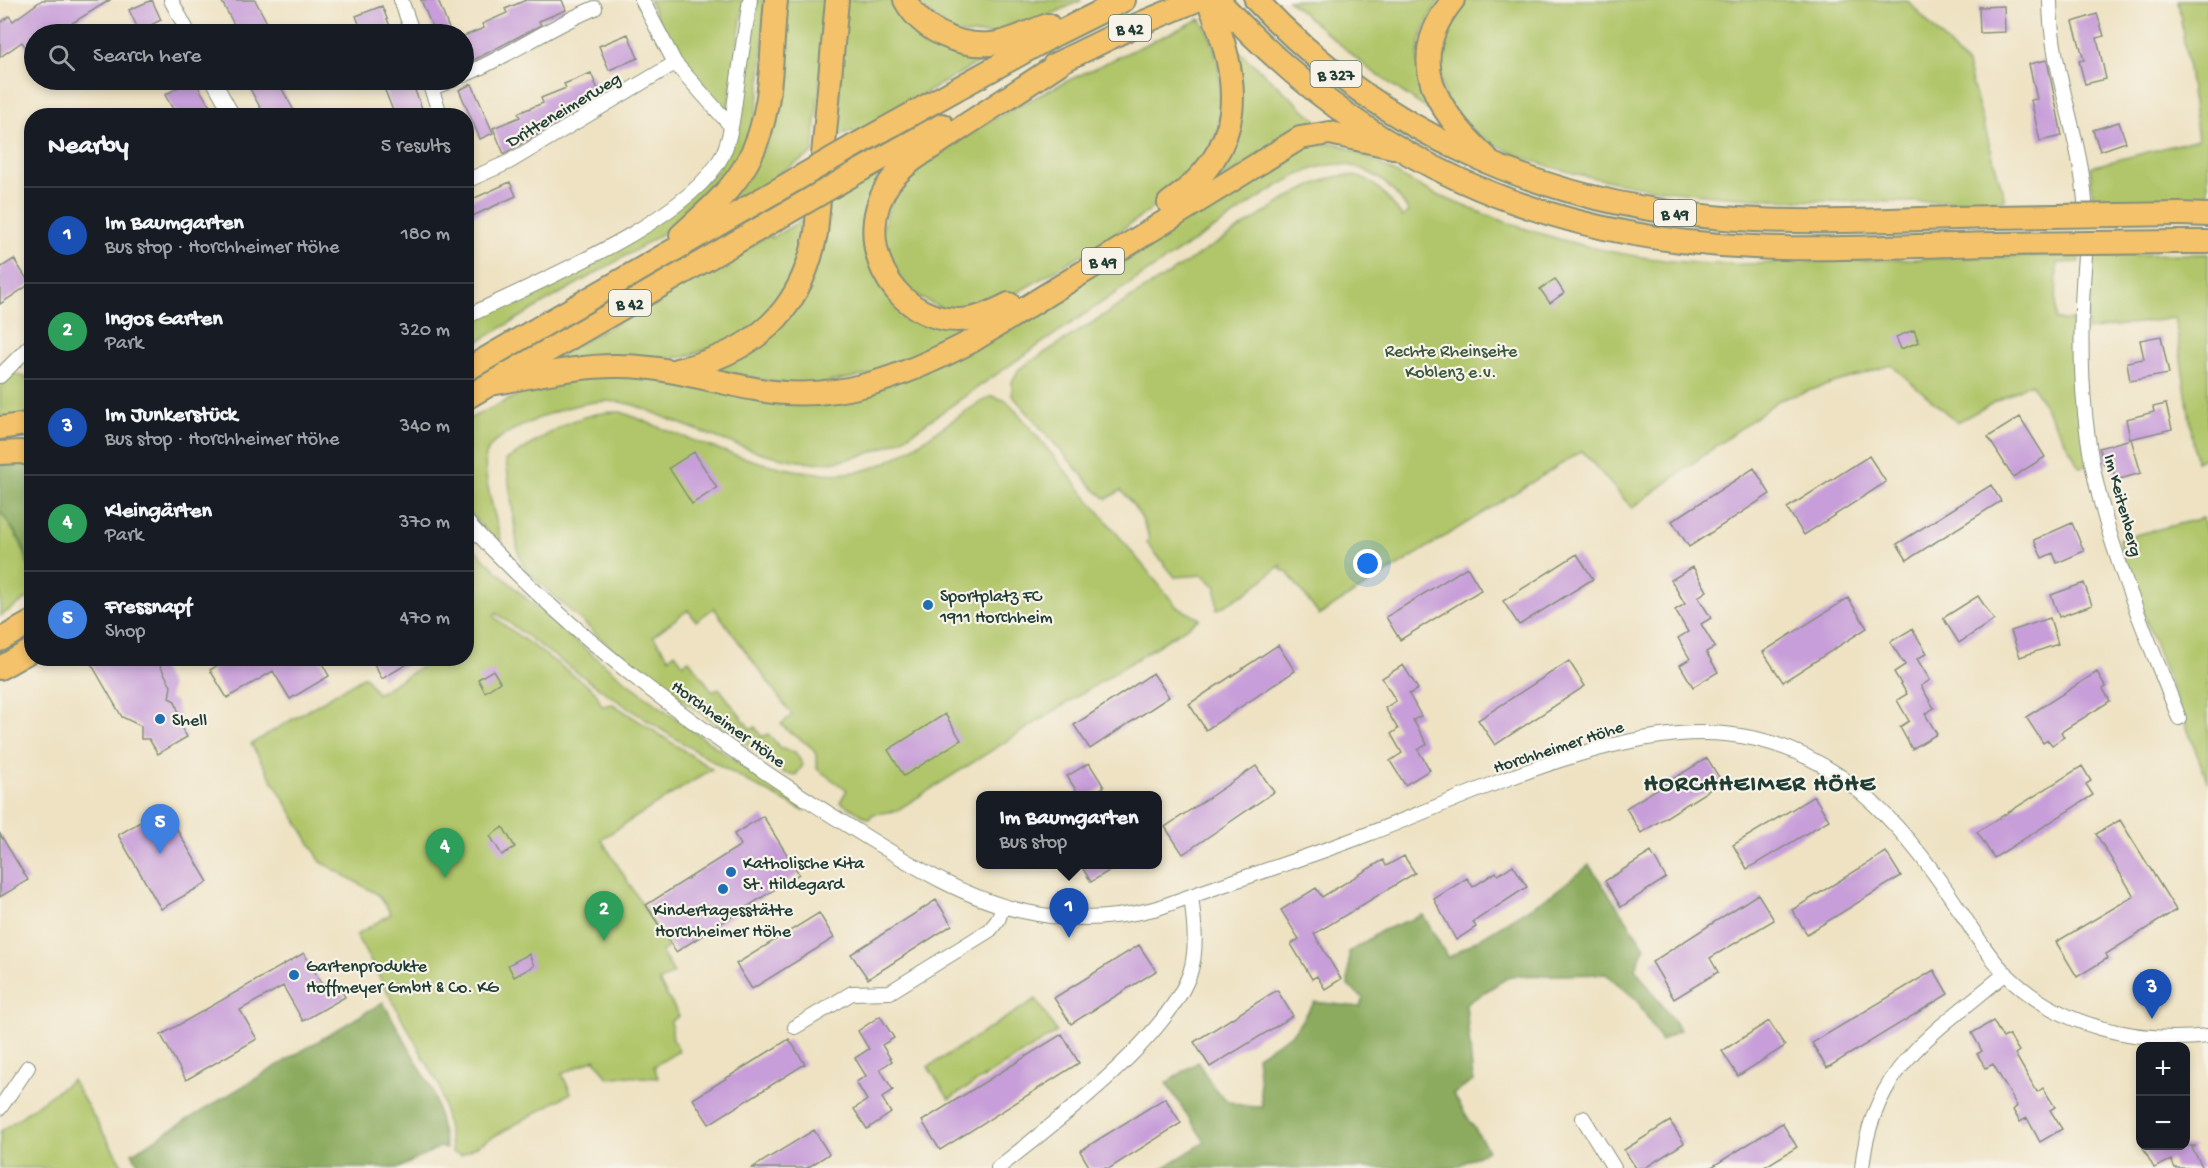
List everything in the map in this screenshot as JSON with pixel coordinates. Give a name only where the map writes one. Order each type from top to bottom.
[{"type":"highway","points":[[652,263],[713,206],[748,162],[763,126],[767,105],[776,0]]},
{"type":"highway","points":[[490,384],[602,366],[634,366],[672,371],[723,357],[758,337],[788,304],[807,271],[816,233],[837,0]]},
{"type":"highway","points":[[905,0],[919,19],[935,32],[953,40],[992,44],[1118,0]]},
{"type":"highway","name":"B 42","points":[[474,365],[854,146],[1038,44],[1124,0]]},
{"type":"highway","name":"B 42","points":[[474,393],[852,175],[1066,59],[1197,0]]},
{"type":"highway","points":[[1066,59],[906,165],[889,184],[875,219],[875,247],[879,263],[894,288],[916,308],[929,314],[956,320],[969,319],[998,310],[1158,211],[1191,187],[1218,153],[1232,109],[1228,24],[1208,0]]},
{"type":"highway","name":"B 49","points":[[1218,0],[1228,24],[1393,147],[1451,177],[1531,208],[1589,224],[1653,237],[1764,248],[2208,242]]},
{"type":"highway","points":[[1453,0],[1438,22],[1432,37],[1428,69],[1431,85],[1438,101],[1458,129],[1498,168]]},
{"type":"highway","name":"B 327","points":[[1260,4],[1323,64],[1368,99],[1439,141],[1498,168]]},
{"type":"highway","name":"B 49","points":[[672,371],[782,393],[829,394],[879,384],[931,362],[972,340],[1300,138],[1330,133],[1393,147]]},
{"type":"highway","name":"B 49","points":[[1498,168],[1539,184],[1617,204],[1724,218],[1816,221],[2208,215]]},
{"type":"highway","points":[[0,428],[24,424]]},
{"type":"highway","points":[[0,453],[24,453]]},
{"type":"highway","points":[[0,640],[24,625]]},
{"type":"highway","points":[[0,668],[24,654]]},
{"type":"street","points":[[171,0],[184,24]]},
{"type":"street","points":[[401,0],[409,24]]},
{"type":"street","points":[[642,0],[675,63],[731,126]]},
{"type":"street","points":[[474,312],[554,276],[662,215],[681,201],[712,170],[721,157],[731,126],[750,0]]},
{"type":"street","points":[[2050,0],[2054,38],[2080,160],[2085,201]]},
{"type":"street","points":[[474,71],[493,63],[574,16],[595,8]]},
{"type":"street","name":"Dritteneimerweg","points":[[474,178],[509,162],[675,63]]},
{"type":"street","points":[[219,90],[229,108]]},
{"type":"street","points":[[432,90],[438,108]]},
{"type":"street","name":"Im Keitenberg","points":[[2085,255],[2080,346],[2093,468],[2119,561],[2179,718]]},
{"type":"street","points":[[0,355],[4,371],[24,352]]},
{"type":"street","name":"Horchheimer Höhe","points":[[474,529],[520,578],[561,615],[698,724],[795,793],[894,854],[964,892],[1003,906],[1054,916],[1105,917],[1158,908],[1365,836],[1499,783],[1594,751],[1674,734],[1725,734],[1757,739],[1804,755],[1834,771],[1861,790],[1918,850],[2006,974],[2044,1002],[2093,1026],[2151,1038],[2208,1036]]},
{"type":"street","points":[[998,1168],[1054,1124],[1167,1017],[1190,973],[1195,932],[1191,896]]},
{"type":"street","points":[[795,1027],[852,993],[890,992],[990,930],[998,920],[1003,906]]},
{"type":"street","points":[[1862,1168],[1870,1121],[1891,1077],[1923,1042],[2006,974]]},
{"type":"street","points":[[0,1108],[28,1067]]},
{"type":"street","points":[[1583,1118],[1614,1168]]},
{"type":"green space","points":[[649,0],[744,0],[727,113],[675,55]]},
{"type":"green space","points":[[754,0],[765,0],[761,76],[756,114],[744,148],[714,191],[675,225],[474,344],[474,320],[561,280],[636,236],[718,170]]},
{"type":"green space","points":[[785,0],[828,0],[813,153],[776,175],[778,179],[717,215],[769,140],[779,97]]},
{"type":"green space","points":[[846,0],[893,0],[916,30],[939,46],[967,51],[1004,48],[854,134],[851,130],[834,140],[839,120],[840,46]]},
{"type":"green space","points":[[912,0],[1082,0],[1009,34],[956,34]]},
{"type":"green space","points":[[1288,0],[1439,0],[1424,31],[1418,57],[1422,82],[1434,114],[1369,69]]},
{"type":"green space","points":[[1463,0],[1907,0],[1967,65],[2005,200],[1877,202],[1793,200],[1705,194],[1620,183],[1544,165],[1484,137],[1446,100],[1436,56],[1446,26]]},
{"type":"green space","points":[[2178,0],[2208,0],[2208,204],[2093,201],[2090,167],[2198,139]]},
{"type":"green space","points":[[1200,19],[1212,42],[1218,67],[1219,122],[1214,143],[1200,165],[1178,187],[1121,230],[1007,299],[990,306],[947,311],[909,292],[887,260],[881,232],[898,184],[978,127],[1065,82]]},
{"type":"green space","points":[[1235,48],[1323,126],[1212,183],[1209,178]]},
{"type":"green space","name":"Rechte Rheinseite Koblenz e.v.","points":[[1335,143],[1349,148],[1427,190],[1481,213],[1566,241],[1652,259],[1740,264],[2079,255],[2079,262],[2057,263],[2056,320],[2074,320],[2089,464],[2080,467],[2031,383],[1957,422],[1891,365],[1779,400],[1632,508],[1582,451],[1319,615],[1287,572],[1281,570],[1281,565],[1248,592],[1217,610],[1216,587],[1203,575],[1175,577],[1146,542],[1149,540],[1145,527],[1126,495],[1121,490],[1107,499],[1095,490],[1012,395],[1012,382],[1019,369],[1288,198],[1323,181],[1351,176],[1364,179],[1376,186],[1389,199],[1402,217],[1409,212],[1394,191],[1374,175],[1350,165],[1337,164],[1308,171],[1266,193],[1096,306],[903,439],[880,449],[831,462],[790,460],[740,446],[630,404],[603,401],[589,403],[549,414],[502,436],[492,445],[486,455],[485,464],[490,497],[501,540],[495,541],[474,518],[474,417],[520,394],[562,381],[630,373],[853,398],[1303,146]]},
{"type":"green space","points":[[896,161],[872,204],[864,226],[865,250],[875,274],[888,296],[987,322],[895,370],[802,387],[710,370],[763,342],[828,205],[853,190],[852,187]]},
{"type":"green space","points":[[808,217],[795,273],[777,305],[741,337],[685,357],[544,364],[769,235],[771,238]]},
{"type":"green space","points":[[2208,254],[2208,456],[2196,462],[2175,318],[2087,330],[2089,255]]},
{"type":"green space","points":[[11,373],[24,377],[24,418],[0,422],[0,387]]},
{"type":"green space","points":[[992,396],[1007,401],[1022,418],[1177,607],[1200,619],[896,811],[873,814],[869,819],[840,802],[847,790],[817,769],[817,760],[811,747],[781,724],[792,715],[714,608],[696,621],[688,610],[653,636],[669,658],[675,653],[683,664],[689,660],[713,692],[719,688],[751,730],[755,727],[762,737],[768,734],[782,749],[795,752],[803,765],[796,775],[784,773],[755,750],[627,662],[525,570],[518,551],[506,460],[560,427],[588,416],[621,412],[747,459],[782,468],[816,473],[847,473],[875,467],[890,460]]},
{"type":"green space","points":[[9,461],[24,464],[24,549],[22,542],[0,511],[0,463]]},
{"type":"green space","points":[[0,511],[24,551],[24,601],[0,616]]},
{"type":"green space","points":[[2203,518],[2208,541],[2208,783],[2123,560],[2119,539]]},
{"type":"green space","points":[[474,548],[505,579],[586,650],[715,747],[804,808],[804,811],[684,744],[569,667],[496,613],[494,616],[595,691],[602,706],[613,704],[712,769],[601,839],[669,947],[661,952],[674,973],[659,982],[679,1016],[671,1021],[673,1040],[679,1051],[654,1066],[658,1078],[623,1076],[608,1078],[595,1059],[562,1074],[571,1093],[461,1155],[452,1152],[440,1087],[356,935],[391,914],[379,895],[321,862],[251,744],[365,676],[377,694],[423,666],[474,666]]},
{"type":"green space","points":[[1589,865],[1645,947],[1635,968],[1680,1030],[1661,1041],[1637,1000],[1606,974],[1510,976],[1466,1004],[1473,1081],[1453,1094],[1488,1150],[1454,1168],[1163,1168],[1205,1142],[1166,1083],[1198,1062],[1216,1090],[1229,1101],[1262,1107],[1257,1056],[1292,1034],[1315,1002],[1360,1007],[1363,998],[1348,986],[1349,952],[1383,930],[1423,915],[1448,958],[1552,894]]},
{"type":"green space","points":[[1036,999],[1057,1032],[949,1099],[928,1067]]},
{"type":"green space","points":[[383,1002],[433,1091],[446,1149],[440,1147],[399,1168],[141,1168],[132,1153]]},
{"type":"green space","points":[[72,1080],[124,1168],[0,1168],[0,1132]]},
{"type":"building","points":[[42,0],[110,0],[71,24],[24,24],[24,45],[22,42],[0,57],[0,23],[9,16],[13,21]]},
{"type":"building","points":[[152,0],[161,20],[153,24],[136,24],[129,10]]},
{"type":"building","points":[[221,0],[255,0],[268,24],[234,24]]},
{"type":"building","points":[[421,0],[438,0],[447,24],[431,24]]},
{"type":"building","points":[[526,0],[562,0],[566,10],[539,21],[541,25],[474,60],[474,32],[484,28],[482,24],[507,13],[505,9]]},
{"type":"building","points":[[382,6],[389,24],[359,24],[356,16]]},
{"type":"building","points":[[2004,6],[2005,32],[1980,33],[1979,7]]},
{"type":"building","points":[[2097,14],[2104,36],[2097,38],[2106,79],[2085,84],[2079,61],[2084,60],[2073,22]]},
{"type":"building","points":[[628,34],[638,58],[609,70],[599,46]]},
{"type":"building","points":[[2047,60],[2062,136],[2040,141],[2031,100],[2037,99],[2029,64]]},
{"type":"building","points":[[591,73],[601,97],[504,154],[493,128],[520,117],[518,113],[543,103],[541,98],[566,88],[564,84]]},
{"type":"building","points":[[474,89],[493,133],[480,139],[474,125],[474,108],[467,108],[459,90]]},
{"type":"building","points":[[174,90],[200,90],[211,108],[172,108],[165,95]]},
{"type":"building","points":[[251,90],[283,90],[293,108],[261,108]]},
{"type":"building","points":[[385,90],[415,90],[422,108],[392,108]]},
{"type":"building","points":[[2119,122],[2126,142],[2100,151],[2093,130]]},
{"type":"building","points":[[510,182],[516,196],[474,215],[474,198]]},
{"type":"building","points":[[14,259],[24,275],[24,288],[0,304],[0,268]]},
{"type":"building","points":[[1555,279],[1564,293],[1550,303],[1540,289]]},
{"type":"building","points":[[1914,330],[1919,342],[1901,349],[1896,337]]},
{"type":"building","points":[[2161,336],[2169,374],[2130,381],[2127,362],[2144,359],[2140,340]]},
{"type":"building","points":[[2166,404],[2172,429],[2130,439],[2126,419],[2154,412],[2153,407]]},
{"type":"building","points":[[2020,417],[2045,457],[2013,477],[1988,437]]},
{"type":"building","points":[[2131,439],[2141,473],[2116,480],[2111,462],[2104,464],[2099,448]]},
{"type":"building","points":[[694,452],[717,488],[692,504],[669,468]]},
{"type":"building","points":[[1869,456],[1886,482],[1804,535],[1787,508]]},
{"type":"building","points":[[1754,468],[1770,494],[1689,547],[1672,521]]},
{"type":"building","points":[[1991,485],[2001,501],[1907,560],[1897,544]]},
{"type":"building","points":[[2072,523],[2084,551],[2057,563],[2053,553],[2042,558],[2034,540]]},
{"type":"building","points":[[1577,554],[1593,579],[1519,625],[1503,601]]},
{"type":"building","points":[[1467,567],[1481,590],[1400,640],[1386,617]]},
{"type":"building","points":[[1693,567],[1707,591],[1698,597],[1711,618],[1701,624],[1715,647],[1706,652],[1718,672],[1693,687],[1680,665],[1690,659],[1678,638],[1688,632],[1675,610],[1685,604],[1671,580]]},
{"type":"building","points":[[2084,583],[2092,605],[2059,617],[2051,595]]},
{"type":"building","points":[[1978,596],[1994,620],[1959,643],[1943,618]]},
{"type":"building","points":[[1848,598],[1867,628],[1783,682],[1763,652]]},
{"type":"building","points":[[2050,618],[2058,644],[2020,657],[2011,631]]},
{"type":"building","points":[[1912,629],[1927,653],[1917,659],[1930,680],[1921,686],[1934,708],[1925,714],[1937,734],[1912,749],[1900,727],[1909,721],[1897,700],[1907,694],[1894,672],[1905,665],[1890,642]]},
{"type":"building","points":[[1278,645],[1295,671],[1206,730],[1189,704]]},
{"type":"building","points":[[1569,661],[1585,686],[1495,745],[1478,720]]},
{"type":"building","points":[[1403,665],[1418,689],[1409,694],[1421,716],[1413,720],[1427,744],[1418,750],[1430,770],[1405,785],[1390,761],[1402,753],[1391,734],[1398,729],[1385,708],[1396,701],[1382,678]]},
{"type":"building","points":[[93,666],[160,666],[171,686],[169,698],[175,701],[180,717],[178,722],[187,737],[158,754],[149,739],[141,739],[141,726],[122,717]]},
{"type":"building","points":[[216,666],[323,666],[329,676],[290,699],[273,671],[227,698],[210,670]]},
{"type":"building","points":[[375,666],[404,666],[382,679]]},
{"type":"building","points":[[493,670],[500,682],[485,692],[478,679]]},
{"type":"building","points":[[2097,672],[2106,687],[2103,689],[2110,701],[2061,732],[2064,737],[2052,745],[2048,740],[2043,743],[2026,717]]},
{"type":"building","points":[[1153,673],[1169,697],[1090,749],[1074,725]]},
{"type":"building","points":[[945,714],[961,740],[904,776],[888,750]]},
{"type":"building","points":[[1707,758],[1722,782],[1641,833],[1626,808]]},
{"type":"building","points":[[1089,763],[1104,787],[1097,791],[1076,791],[1067,776]]},
{"type":"building","points":[[1256,766],[1274,792],[1183,854],[1165,827]]},
{"type":"building","points":[[2082,766],[2091,781],[2086,784],[2093,795],[1994,858],[1977,832]]},
{"type":"building","points":[[1814,796],[1829,820],[1747,869],[1733,845]]},
{"type":"building","points":[[164,808],[208,882],[161,909],[118,835]]},
{"type":"building","name":"Kindertagesstätte Horchheimer Höhe","points":[[763,816],[799,874],[676,952],[646,905],[741,845],[734,834]]},
{"type":"building","points":[[2120,820],[2176,910],[2106,954],[2108,958],[2077,977],[2056,942],[2134,896],[2096,834]]},
{"type":"building","points":[[503,827],[515,847],[502,855],[490,836]]},
{"type":"building","points":[[0,834],[28,880],[0,897]]},
{"type":"building","points":[[1651,852],[1666,878],[1621,907],[1605,881]]},
{"type":"building","points":[[1886,852],[1901,876],[1807,934],[1792,910]]},
{"type":"building","points":[[1404,856],[1415,873],[1314,934],[1341,979],[1325,989],[1317,976],[1312,979],[1291,944],[1299,939],[1281,910],[1316,888],[1322,897],[1383,860],[1386,866]]},
{"type":"building","points":[[1513,865],[1527,887],[1473,922],[1476,927],[1456,940],[1434,899],[1467,878],[1473,887],[1496,872],[1498,875]]},
{"type":"building","points":[[1083,869],[1112,869],[1091,882]]},
{"type":"building","points":[[1758,894],[1774,920],[1710,958],[1718,972],[1674,999],[1652,962]]},
{"type":"building","points":[[936,900],[952,925],[868,979],[851,954]]},
{"type":"building","points":[[819,913],[834,938],[752,989],[736,964]]},
{"type":"building","points":[[1139,945],[1156,971],[1071,1024],[1054,998]]},
{"type":"building","points":[[304,953],[322,985],[334,978],[345,997],[303,1021],[283,986],[240,1010],[257,1039],[186,1080],[161,1035]]},
{"type":"building","points":[[529,954],[534,966],[514,977],[508,965]]},
{"type":"building","points":[[1934,970],[1948,994],[1827,1068],[1812,1043]]},
{"type":"building","points":[[1277,990],[1293,1016],[1210,1067],[1194,1042]]},
{"type":"building","points":[[880,1016],[894,1038],[882,1045],[892,1061],[880,1069],[893,1090],[882,1098],[891,1113],[867,1129],[854,1109],[867,1100],[856,1082],[866,1076],[855,1058],[869,1049],[858,1031]]},
{"type":"building","points":[[1769,1021],[1785,1046],[1738,1076],[1722,1051]]},
{"type":"building","points":[[1993,1021],[2003,1038],[2009,1035],[2019,1051],[2015,1054],[2037,1092],[2043,1088],[2055,1107],[2050,1110],[2062,1129],[2040,1142],[2027,1118],[2020,1122],[2013,1110],[2017,1106],[1993,1064],[1986,1068],[1977,1054],[1982,1051],[1972,1033]]},
{"type":"building","points":[[1062,1034],[1079,1063],[940,1150],[922,1121]]},
{"type":"building","points":[[789,1039],[805,1064],[709,1124],[693,1099]]},
{"type":"building","points":[[1165,1098],[1181,1123],[1110,1168],[1090,1168],[1080,1151]]},
{"type":"building","points":[[1670,1121],[1684,1143],[1645,1168],[1636,1168],[1624,1150]]},
{"type":"building","points":[[1782,1123],[1797,1147],[1763,1168],[1710,1168]]},
{"type":"building","points":[[814,1130],[829,1154],[807,1168],[752,1168]]},
{"type":"building","points":[[2190,1146],[2196,1146],[2192,1148],[2203,1168],[2175,1168],[2171,1160],[2154,1168],[2144,1150],[2190,1150]]},
{"type":"place","name":"Sportplatz FC 1911 Horchheim","points":[[928,605]]},
{"type":"place","name":"Shell","points":[[160,719]]},
{"type":"place","name":"Fressnapf","points":[[160,854]]},
{"type":"place","name":"Katholische Kita St. Hildegard","points":[[731,872]]},
{"type":"place","name":"Kleingärten","points":[[445,878]]},
{"type":"place","name":"Kindertagesstätte Horchheimer Höhe","points":[[723,889]]},
{"type":"place","name":"Im Baumgarten","points":[[1069,938]]},
{"type":"place","name":"Ingos Garten","points":[[604,941]]},
{"type":"place","name":"Gartenprodukte Hoffmeyer GmbH & Co. KG","points":[[294,975]]},
{"type":"place","name":"Im Junkerstück","points":[[2152,1019]]},
{"type":"district","name":"HORCHHEIMER HÖHE","points":[[1760,782]]}]
